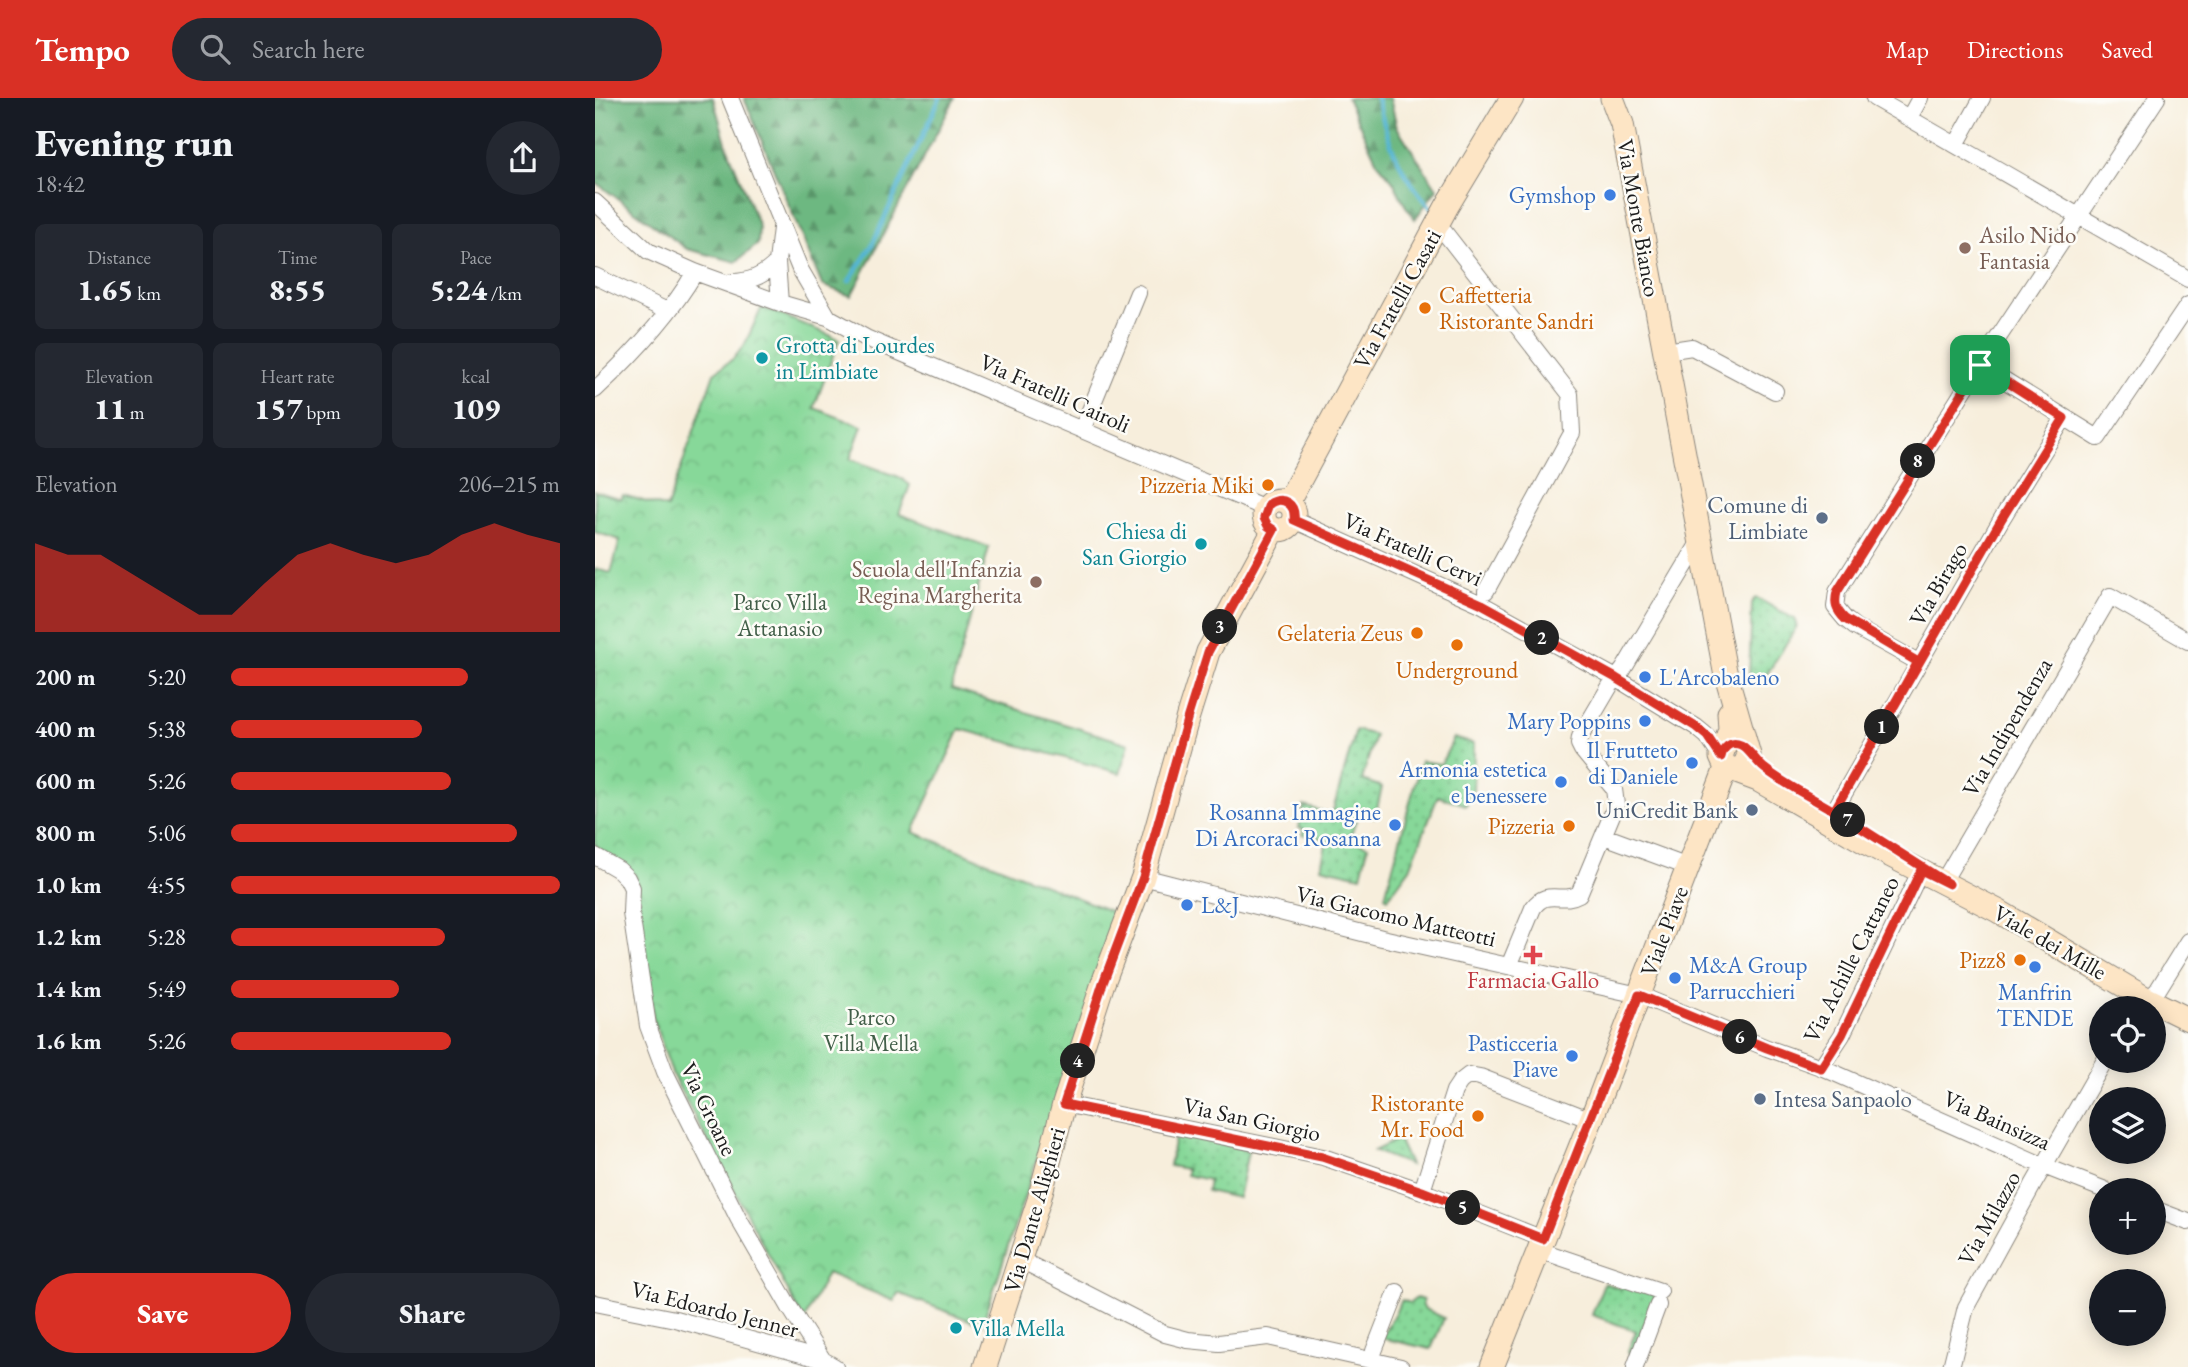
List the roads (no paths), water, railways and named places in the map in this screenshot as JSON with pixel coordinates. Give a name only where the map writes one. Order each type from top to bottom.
[{"type":"street","points":[[730,98],[781,228],[825,313]]},
{"type":"street","name":"Via Fratelli Casati","points":[[1208,652],[1453,195],[1512,98]]},
{"type":"street","name":"Via Monte Bianco","points":[[1612,98],[1622,124]]},
{"type":"street","name":"Via Monte Bianco","points":[[1622,98],[1622,124],[1725,671],[1730,759]]},
{"type":"street","points":[[1874,98],[2188,279]]},
{"type":"street","points":[[1909,118],[1920,98]]},
{"type":"street","points":[[1956,145],[1982,98]]},
{"type":"street","points":[[1918,662],[1855,627],[1837,611],[1837,592],[1980,365],[2157,98]]},
{"type":"street","name":"Via Fratelli Cairoli","points":[[595,202],[648,251],[695,272],[726,281],[780,303],[825,313],[866,338],[1280,515]]},
{"type":"street","points":[[1439,224],[1570,394],[1572,433],[1486,591]]},
{"type":"street","points":[[781,228],[777,262],[780,303],[792,301],[798,293],[800,269]]},
{"type":"street","points":[[726,281],[753,279],[768,272],[777,262]]},
{"type":"street","points":[[595,390],[621,366],[667,311],[695,272]]},
{"type":"street","points":[[595,276],[667,311]]},
{"type":"street","points":[[1082,430],[1138,293]]},
{"type":"street","points":[[1980,365],[2098,438],[2188,305]]},
{"type":"street","name":"Via Monte Bianco","points":[[1656,311],[1658,368],[1672,446],[1676,459],[1689,480]]},
{"type":"street","points":[[1666,351],[1692,347],[1775,391]]},
{"type":"street","name":"Via Birago","points":[[1834,811],[1918,662],[2064,418]]},
{"type":"street","name":"Via Fratelli Cervi","points":[[1280,515],[1482,604],[1616,678],[1696,727],[1730,759]]},
{"type":"street","points":[[1509,966],[1538,900],[1549,897],[1573,898],[1579,894],[1616,805],[1614,789],[1579,744],[1580,737],[1700,541]]},
{"type":"street","name":"Via Indipendenza","points":[[1946,882],[2110,596],[2188,641]]},
{"type":"street","name":"Via Dante Alighieri","points":[[985,1367],[1103,983],[1143,877],[1208,652]]},
{"type":"street","name":"Viale dei Mille","points":[[1730,759],[1758,780],[1870,845],[1946,882]]},
{"type":"street","name":"Viale dei Mille","points":[[1730,759],[1764,768],[2130,996]]},
{"type":"street","name":"Viale Piave","points":[[1492,1367],[1591,1120],[1730,759]]},
{"type":"street","points":[[1604,836],[1688,867]]},
{"type":"street","name":"Via Groane","points":[[595,856],[619,870],[632,888],[631,914],[648,1027],[664,1072],[738,1218],[829,1364]]},
{"type":"street","name":"Via Achille Cattaneo","points":[[1821,1068],[1842,1035],[1921,870]]},
{"type":"street","name":"Via Giacomo Matteotti","points":[[1143,877],[1370,935],[1639,995]]},
{"type":"street","points":[[2150,996],[2157,991],[2188,941]]},
{"type":"street","name":"Via Bainsizza","points":[[1639,995],[1821,1068],[2089,1184]]},
{"type":"street","name":"Viale dei Mille","points":[[2166,1012],[2188,1019]]},
{"type":"street","name":"Via Milazzo","points":[[1951,1367],[1966,1307],[2098,1073]]},
{"type":"street","points":[[1422,1191],[1454,1091],[1469,1075],[1591,1120]]},
{"type":"street","name":"Via San Giorgio","points":[[1064,1104],[1322,1157],[1422,1191],[1659,1298],[1635,1367]]},
{"type":"street","points":[[2166,1214],[2188,1222]]},
{"type":"street","points":[[1019,1259],[1165,1334],[1188,1340],[1219,1343],[1268,1337],[1396,1366]]},
{"type":"street","points":[[1374,1351],[1397,1292]]},
{"type":"street","name":"Via Edoardo Jenner","points":[[595,1303],[675,1319],[829,1364]]},
{"type":"waterway","points":[[849,281],[871,247],[940,98]]},
{"type":"waterway","points":[[1377,98],[1396,156],[1410,181],[1431,208]]},
{"type":"place","name":"Gymshop","points":[[1610,195]]},
{"type":"place","name":"Asilo Nido Fantasia","points":[[1965,248]]},
{"type":"place","name":"Caffetteria Ristorante Sandri","points":[[1425,308]]},
{"type":"place","name":"Grotta di Lourdes in Limbiate","points":[[762,358]]},
{"type":"place","name":"Pizzeria Miki","points":[[1268,485]]},
{"type":"place","name":"Comune di Limbiate","points":[[1822,518]]},
{"type":"place","name":"Chiesa di San Giorgio","points":[[1201,544]]},
{"type":"place","name":"Scuola dell'Infanzia Regina Margherita","points":[[1036,582]]},
{"type":"place","name":"Gelateria Zeus","points":[[1417,633]]},
{"type":"place","name":"Underground","points":[[1457,645]]},
{"type":"place","name":"L'Arcobaleno","points":[[1645,677]]},
{"type":"place","name":"Mary Poppins","points":[[1645,721]]},
{"type":"place","name":"Il Frutteto di Daniele","points":[[1692,763]]},
{"type":"place","name":"Armonia estetica e benessere","points":[[1561,782]]},
{"type":"place","name":"UniCredit Bank","points":[[1752,810]]},
{"type":"place","name":"Rosanna Immagine Di Arcoraci Rosanna","points":[[1395,825]]},
{"type":"place","name":"Pizzeria","points":[[1569,826]]},
{"type":"place","name":"L&J","points":[[1187,905]]},
{"type":"place","name":"Farmacia Gallo","points":[[1533,955]]},
{"type":"place","name":"Pizz8","points":[[2020,960]]},
{"type":"place","name":"Manfrin TENDE","points":[[2035,967]]},
{"type":"place","name":"M&A Group Parrucchieri","points":[[1675,978]]},
{"type":"place","name":"Pasticceria Piave","points":[[1572,1056]]},
{"type":"place","name":"Intesa Sanpaolo","points":[[1760,1099]]},
{"type":"place","name":"Ristorante Mr. Food","points":[[1478,1116]]},
{"type":"place","name":"Villa Mella","points":[[956,1328]]},
{"type":"park label","name":"Parco Villa Attanasio","points":[[780,615]]},
{"type":"park label","name":"Parco Villa Mella","points":[[871,1030]]}]
